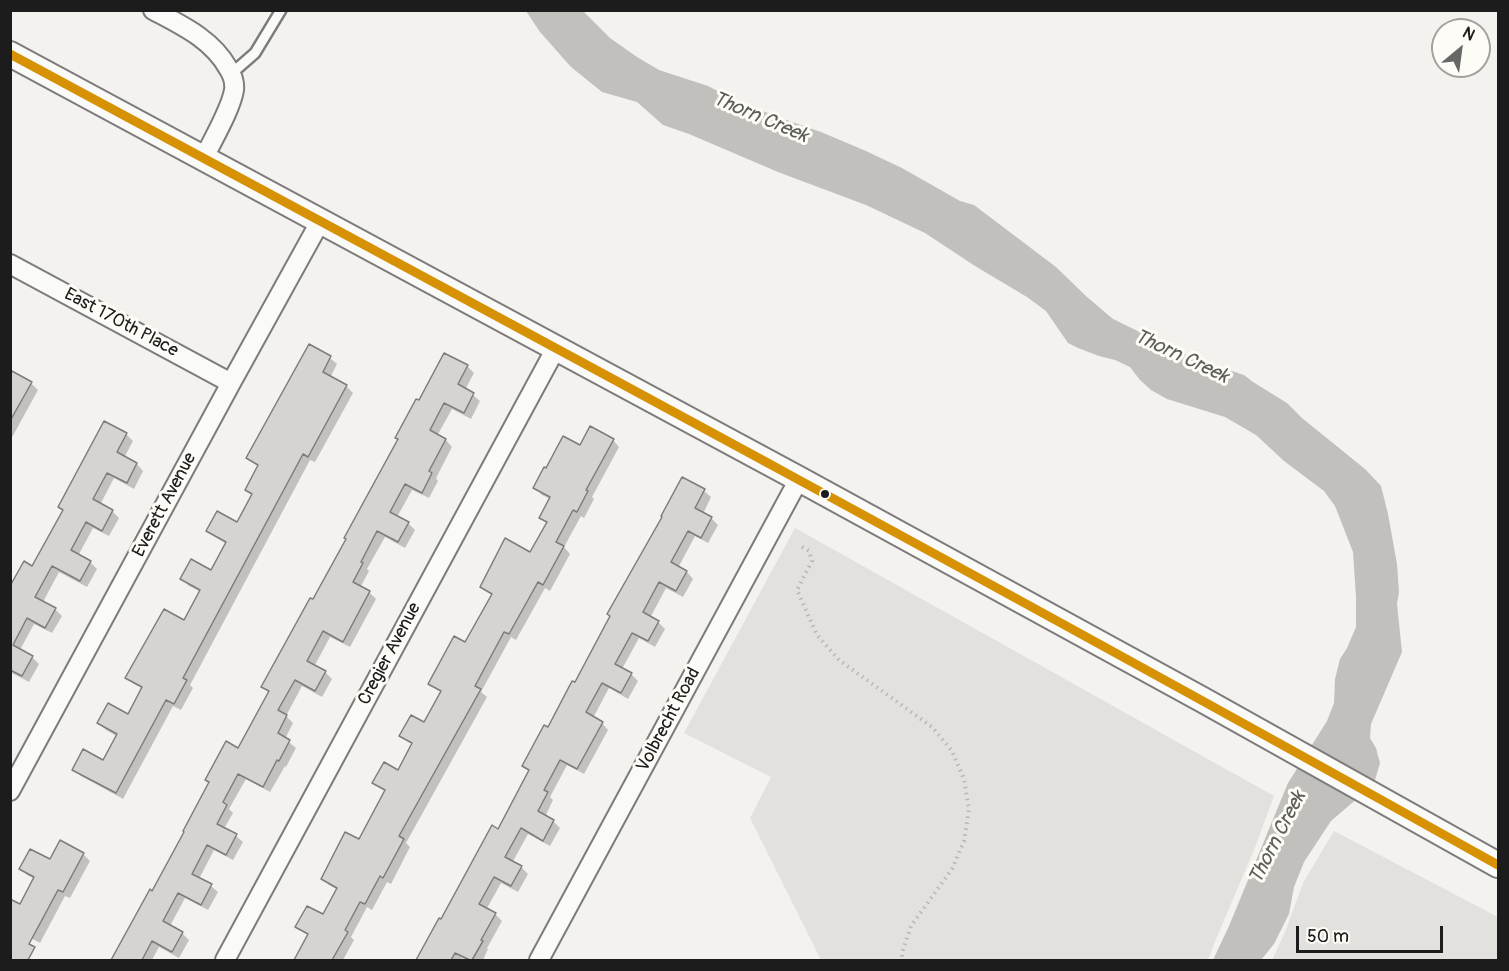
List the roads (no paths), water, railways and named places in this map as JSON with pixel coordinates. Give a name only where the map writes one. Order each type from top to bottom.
[{"type":"street","points":[[153,10],[189,29],[211,45],[223,58],[231,74],[235,88],[231,102],[204,158]]},
{"type":"street","points":[[10,54],[799,479],[1203,700],[1498,865]]},
{"type":"street","name":"Everett Avenue","points":[[10,791],[321,220]]},
{"type":"street","name":"East 170th Place","points":[[10,264],[231,383]]},
{"type":"street","name":"Cregier Avenue","points":[[225,960],[555,348]]},
{"type":"street","name":"Volbrecht Road","points":[[539,960],[799,479]]},
{"type":"lane","points":[[231,74],[255,53],[281,10]]},
{"type":"water","name":"Thorn Creek","points":[[526,11],[583,11],[610,38],[659,70],[708,86],[733,99],[866,151],[902,168],[960,201],[974,205],[1056,267],[1113,319],[1193,358],[1244,375],[1287,403],[1365,469],[1381,486],[1397,564],[1399,592],[1397,604],[1402,652],[1371,724],[1370,738],[1376,748],[1380,763],[1375,780],[1331,821],[1304,862],[1294,887],[1289,914],[1274,944],[1261,960],[1213,960],[1288,783],[1327,721],[1334,703],[1335,679],[1340,659],[1356,627],[1353,552],[1335,506],[1324,491],[1284,461],[1256,435],[1225,417],[1167,399],[1151,390],[1130,367],[1068,343],[1046,311],[925,233],[866,205],[663,125],[637,102],[602,92],[571,67],[540,32]]}]
